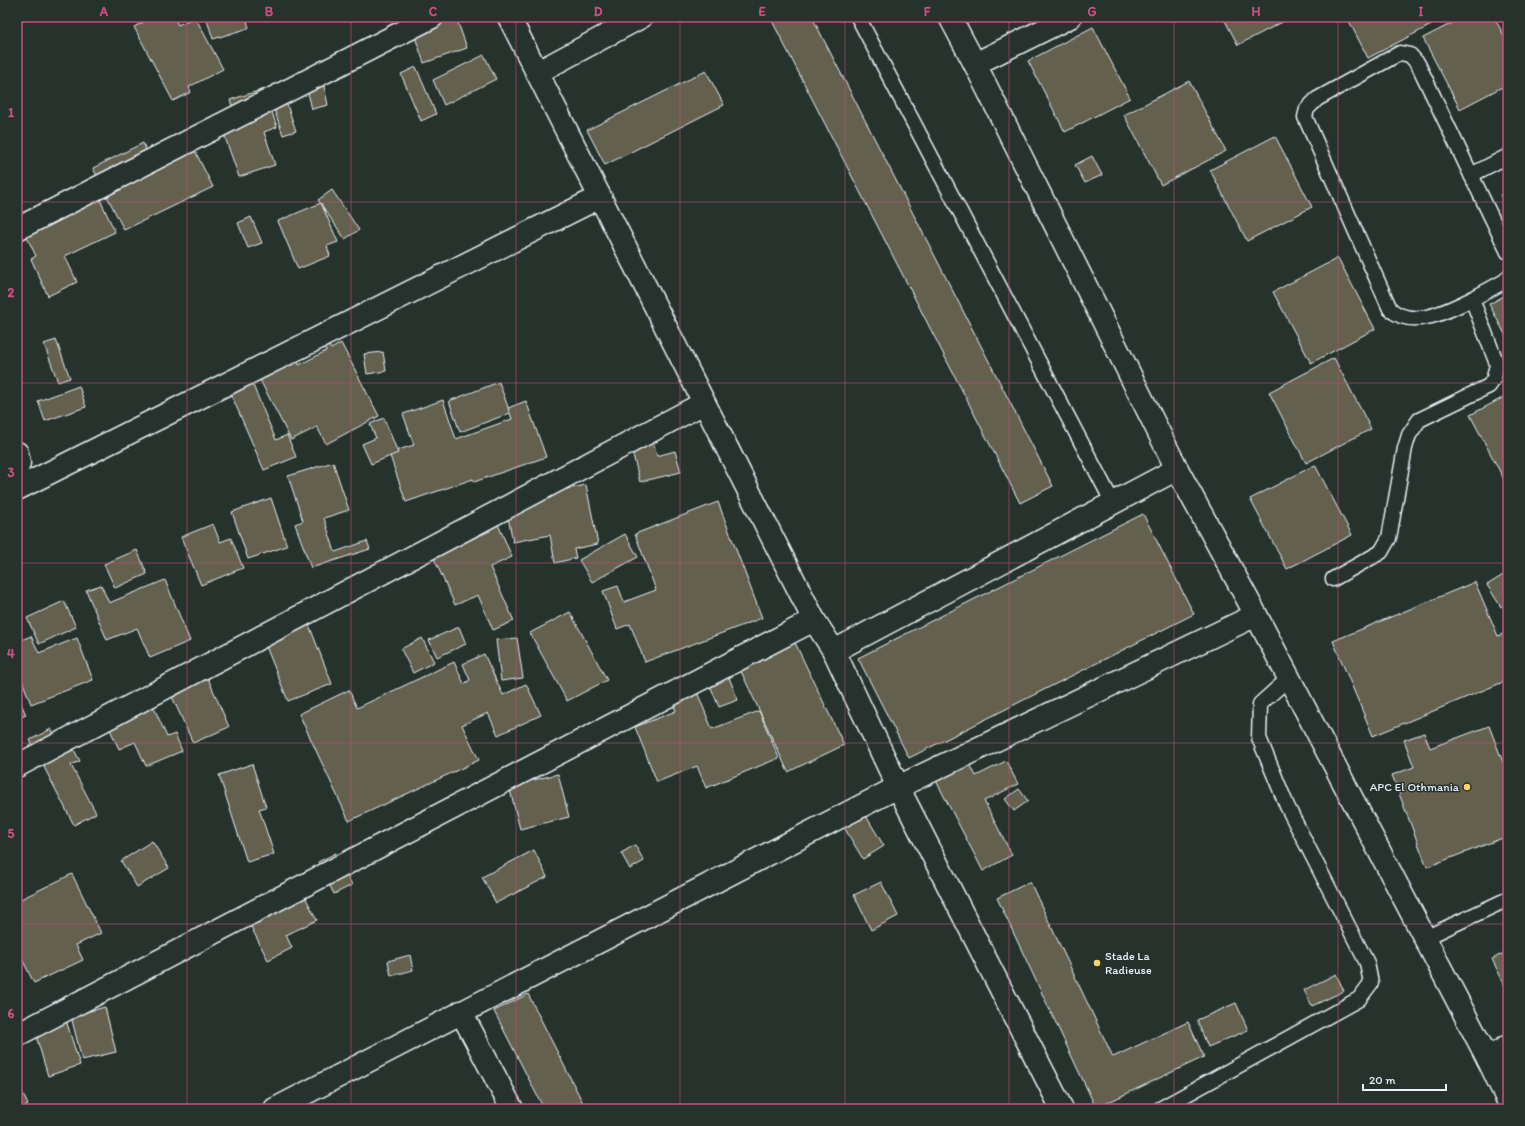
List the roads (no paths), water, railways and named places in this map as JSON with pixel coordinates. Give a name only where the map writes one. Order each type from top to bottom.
[{"type":"street","points":[[17,229],[432,17]]},
{"type":"street","points":[[509,17],[814,620],[834,652],[898,787],[1062,1109]]},
{"type":"street","points":[[538,72],[641,17]]},
{"type":"street","points":[[950,17],[975,64],[1177,470],[1256,615],[1488,1059],[1508,1101]]},
{"type":"street","points":[[975,64],[1070,17]]},
{"type":"street","points":[[17,489],[600,197]]},
{"type":"street","points":[[17,766],[704,403]]},
{"type":"street","points":[[17,453],[20,464],[17,470]]},
{"type":"street","points":[[834,652],[1177,470]]},
{"type":"street","points":[[275,1109],[898,787],[1256,615]]},
{"type":"street","points":[[17,1035],[814,620]]},
{"type":"street","points":[[461,1012],[511,1109]]},
{"type":"street","points":[[1488,1059],[1508,1046]]},
{"type":"lane","points":[[858,17],[1113,503]]},
{"type":"lane","points":[[1508,252],[1418,64],[1410,54],[1400,53],[1316,99],[1307,109],[1304,117],[1390,309],[1396,315],[1424,318],[1440,314],[1472,299],[1505,281],[1508,277]]},
{"type":"lane","points":[[1471,175],[1508,156]]},
{"type":"lane","points":[[1333,579],[1381,552],[1389,538],[1405,448],[1409,435],[1419,420],[1489,386],[1494,378],[1497,364],[1472,299]]},
{"type":"lane","points":[[1160,1109],[1359,999],[1371,983],[1367,963],[1287,806],[1258,738],[1260,704],[1289,678]]},
{"type":"lane","points":[[1425,938],[1508,899]]},
{"type":"place","name":"APC El Othmania","points":[[1467,787]]},
{"type":"place","name":"Stade La Radieuse","points":[[1097,963]]}]
